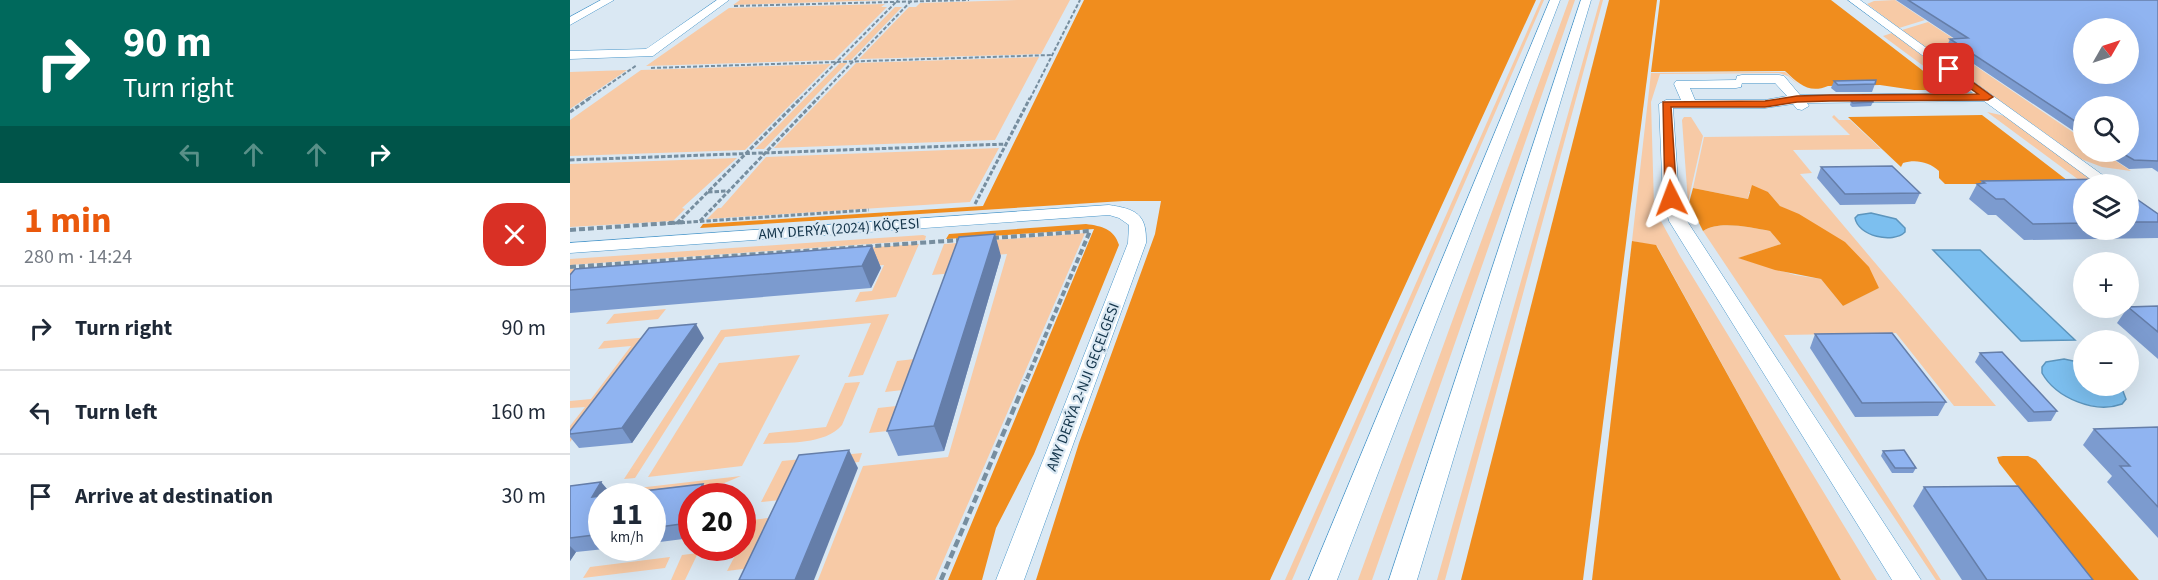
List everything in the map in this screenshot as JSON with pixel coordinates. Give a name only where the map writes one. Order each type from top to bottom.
[{"type":"street","points":[[570,22],[609,0]]},
{"type":"street","points":[[1323,580],[1555,0]]},
{"type":"street","points":[[1403,580],[1586,0]]},
{"type":"street","points":[[1853,0],[2093,174]]},
{"type":"street","points":[[570,55],[649,53],[727,3]]},
{"type":"street","points":[[1690,104],[1681,84],[1743,83],[1778,78],[1796,99],[2003,109]]},
{"type":"street","points":[[1907,580],[1674,213],[1671,198],[1666,104],[1765,104],[1796,99],[1988,97]]},
{"type":"street","name":"AMY DERÝA (2024) KÖÇESI","points":[[570,248],[1109,210]]},
{"type":"street","name":"AMY DERÝA 2-NJI GEÇELGESI","points":[[1010,580],[1137,243],[1138,225],[1132,217],[1122,212],[1109,210]]},
{"type":"path","points":[[727,3],[969,0]]},
{"type":"path","points":[[965,204],[977,203],[1080,0]]},
{"type":"path","points":[[677,223],[897,1]]},
{"type":"path","points":[[700,221],[911,1]]},
{"type":"path","points":[[633,68],[1052,55]]},
{"type":"path","points":[[570,160],[1007,144]]},
{"type":"path","points":[[707,192],[728,191]]},
{"type":"path","points":[[570,230],[873,210]]},
{"type":"path","points":[[941,580],[1090,231],[990,238]]},
{"type":"path","points":[[570,267],[968,240]]},
{"type":"shaded area","points":[[740,0],[888,0],[733,5]]},
{"type":"shaded area","points":[[1070,0],[1041,54],[859,59],[909,7],[916,7],[920,3]]},
{"type":"shaded area","points":[[1084,0],[1536,0],[1270,580],[1036,580],[1079,443],[1155,234],[1161,201],[1123,201],[700,228],[703,224],[983,206]]},
{"type":"shaded area","points":[[1541,0],[1544,0],[1292,580],[1285,580]]},
{"type":"shaded area","points":[[1569,0],[1575,0],[1372,580],[1358,580]]},
{"type":"shaded area","points":[[1600,0],[1603,0],[1445,580],[1437,580]]},
{"type":"shaded area","points":[[1609,0],[1657,0],[1583,580],[1461,580]]},
{"type":"shaded area","points":[[1660,0],[1831,0],[1948,90],[1914,90],[1880,85],[1828,86],[1815,89],[1800,84],[1785,71],[1651,72]]},
{"type":"shaded area","points":[[1895,0],[1925,20],[1899,28],[1867,4],[1874,1]]},
{"type":"shaded area","points":[[885,4],[881,7],[887,7],[834,60],[646,66],[729,8]]},
{"type":"shaded area","points":[[895,7],[902,7],[851,60],[843,60]]},
{"type":"shaded area","points":[[1928,22],[1963,45],[1946,46],[2073,132],[2073,153],[1902,30]]},
{"type":"shaded area","points":[[1892,33],[1966,88],[1967,92],[1960,93],[1883,36]]},
{"type":"shaded area","points":[[1039,57],[995,140],[774,148],[856,63]]},
{"type":"shaded area","points":[[840,63],[847,63],[764,149],[755,149]]},
{"type":"shaded area","points":[[831,64],[745,150],[570,156],[570,120],[641,70]]},
{"type":"shaded area","points":[[627,70],[570,109],[570,72]]},
{"type":"shaded area","points":[[1785,72],[1801,87],[1788,76],[1779,73],[1660,74],[1651,102],[1654,205],[1680,256],[1877,580],[1841,580],[1657,246],[1632,241],[1651,73]]},
{"type":"shaded area","points":[[1987,112],[2005,116],[2085,174],[2073,176]]},
{"type":"shaded area","points":[[1834,115],[1839,120],[1850,120],[1881,149],[1793,150],[1812,173],[1800,174],[1996,406],[1954,406],[1896,333],[1784,335],[1941,580],[1936,580],[1703,231],[1727,225],[1770,231],[1781,244],[1739,258],[1795,275],[1821,279],[1843,306],[1879,288],[1813,223],[1780,206],[1768,192],[1749,192],[1748,199],[1693,188],[1704,137],[1850,135],[1832,117]]},
{"type":"shaded area","points":[[1982,115],[2072,184],[1945,184],[1939,178],[1939,171],[1927,163],[1908,162],[1903,163],[1901,167],[1848,117]]},
{"type":"shaded area","points":[[1684,117],[1691,117],[1703,136],[1688,202],[1682,120]]},
{"type":"shaded area","points":[[999,148],[970,202],[707,219],[718,208],[721,208],[766,157]]},
{"type":"shaded area","points":[[737,158],[682,208],[685,209],[673,221],[570,227],[570,164]]},
{"type":"shaded area","points":[[2089,162],[2117,162],[2131,171],[2102,167]]},
{"type":"shaded area","points":[[1752,185],[1768,192],[1780,206],[1799,214],[1845,242],[1869,267],[1879,288],[1843,306],[1821,279],[1775,270],[1738,258],[1781,244],[1770,231],[1727,225],[1703,231],[1689,203],[1693,188],[1748,199]]},
{"type":"shaded area","points":[[1086,224],[1107,229],[1114,235],[1119,245],[1034,454],[996,528],[982,580],[948,580],[1094,229],[946,239],[949,234]]},
{"type":"shaded area","points":[[1085,233],[935,580],[818,580],[863,466],[948,457],[1007,254],[960,258],[954,273],[932,275],[944,244]]},
{"type":"shaded area","points":[[926,236],[925,240],[570,265],[570,259]]},
{"type":"shaded area","points":[[1632,241],[1656,245],[1841,580],[1592,580]]},
{"type":"shaded area","points":[[919,244],[896,297],[855,302],[860,292],[872,291],[884,265],[586,290],[570,307],[570,269]]},
{"type":"shaded area","points":[[666,309],[658,319],[606,324],[614,314]]},
{"type":"shaded area","points":[[889,314],[863,375],[848,377],[871,323],[725,337],[635,478],[624,479],[721,330]]},
{"type":"shaded area","points":[[650,337],[570,442],[570,426],[585,407],[570,408],[570,401],[591,399],[631,346],[598,349],[604,341]]},
{"type":"shaded area","points":[[800,355],[742,466],[648,477],[719,363]]},
{"type":"shaded area","points":[[923,358],[912,389],[885,392],[897,361]]},
{"type":"shaded area","points":[[860,382],[842,425],[835,431],[806,441],[763,444],[769,433],[826,427],[845,383]]},
{"type":"shaded area","points":[[906,405],[897,430],[869,433],[878,408]]},
{"type":"shaded area","points":[[862,453],[859,462],[804,468],[790,499],[761,502],[782,461]]},
{"type":"shaded area","points":[[2028,456],[2036,460],[2139,580],[2092,580],[1999,463],[1997,457]]},
{"type":"shaded area","points":[[741,476],[724,483],[681,483]]},
{"type":"shaded area","points":[[678,483],[678,491],[666,492],[666,485]]},
{"type":"shaded area","points":[[782,516],[758,567],[727,571],[732,561],[756,561],[756,520]]},
{"type":"shaded area","points":[[670,557],[665,568],[583,578],[590,567],[638,561],[666,561],[666,558]]},
{"type":"shaded area","points":[[679,561],[694,561],[685,580],[671,580]]},
{"type":"water","points":[[1871,213],[1896,219],[1905,228],[1905,232],[1900,236],[1885,238],[1869,234],[1862,229],[1855,218],[1858,215]]},
{"type":"water","points":[[1933,250],[1980,250],[2073,338],[2073,340],[2021,341]]},
{"type":"water","points":[[2064,359],[2073,361],[2073,396],[2125,396],[2126,399],[2122,404],[2111,407],[2077,402],[2048,382],[2042,373],[2042,367],[2046,362]]},
{"type":"building","points":[[1908,0],[2158,0],[2158,161],[2139,160],[2139,96],[2073,96],[2073,120],[1950,39],[1968,38]]},
{"type":"building","points":[[1876,80],[1875,84],[1838,85],[1834,81]]},
{"type":"building","points":[[1851,101],[1873,101],[1873,102],[1853,103]]},
{"type":"building","points":[[1892,166],[1920,193],[1845,194],[1821,167]]},
{"type":"building","points":[[2073,180],[2073,223],[2033,224],[2004,199],[1996,199],[1977,184],[1985,183],[1982,181]]},
{"type":"building","points":[[2139,201],[2158,214],[2158,222],[2139,222]]},
{"type":"building","points":[[995,234],[934,426],[887,431],[959,237]]},
{"type":"building","points":[[872,246],[862,266],[570,290],[570,275],[575,269]]},
{"type":"building","points":[[2158,306],[2158,332],[2139,316],[2139,307]]},
{"type":"building","points":[[696,324],[622,428],[570,434],[649,328]]},
{"type":"building","points":[[1892,333],[1946,402],[1862,403],[1815,334]]},
{"type":"building","points":[[2002,352],[2057,411],[2034,412],[1980,353]]},
{"type":"building","points":[[2158,427],[2158,507],[2120,466],[2130,466],[2094,429]]},
{"type":"building","points":[[849,450],[795,580],[739,580],[748,561],[756,561],[756,545],[799,455]]},
{"type":"building","points":[[1904,450],[1916,468],[1895,468],[1883,451]]},
{"type":"building","points":[[588,484],[588,536],[570,538],[570,486]]},
{"type":"building","points":[[2018,486],[2093,580],[1987,580],[1924,487]]},
{"type":"building","points":[[678,487],[678,524],[666,526],[666,488]]},
{"type":"route","points":[[1671,198],[1666,104],[1765,104],[1797,99],[1830,98],[1988,97],[1949,69]]}]
